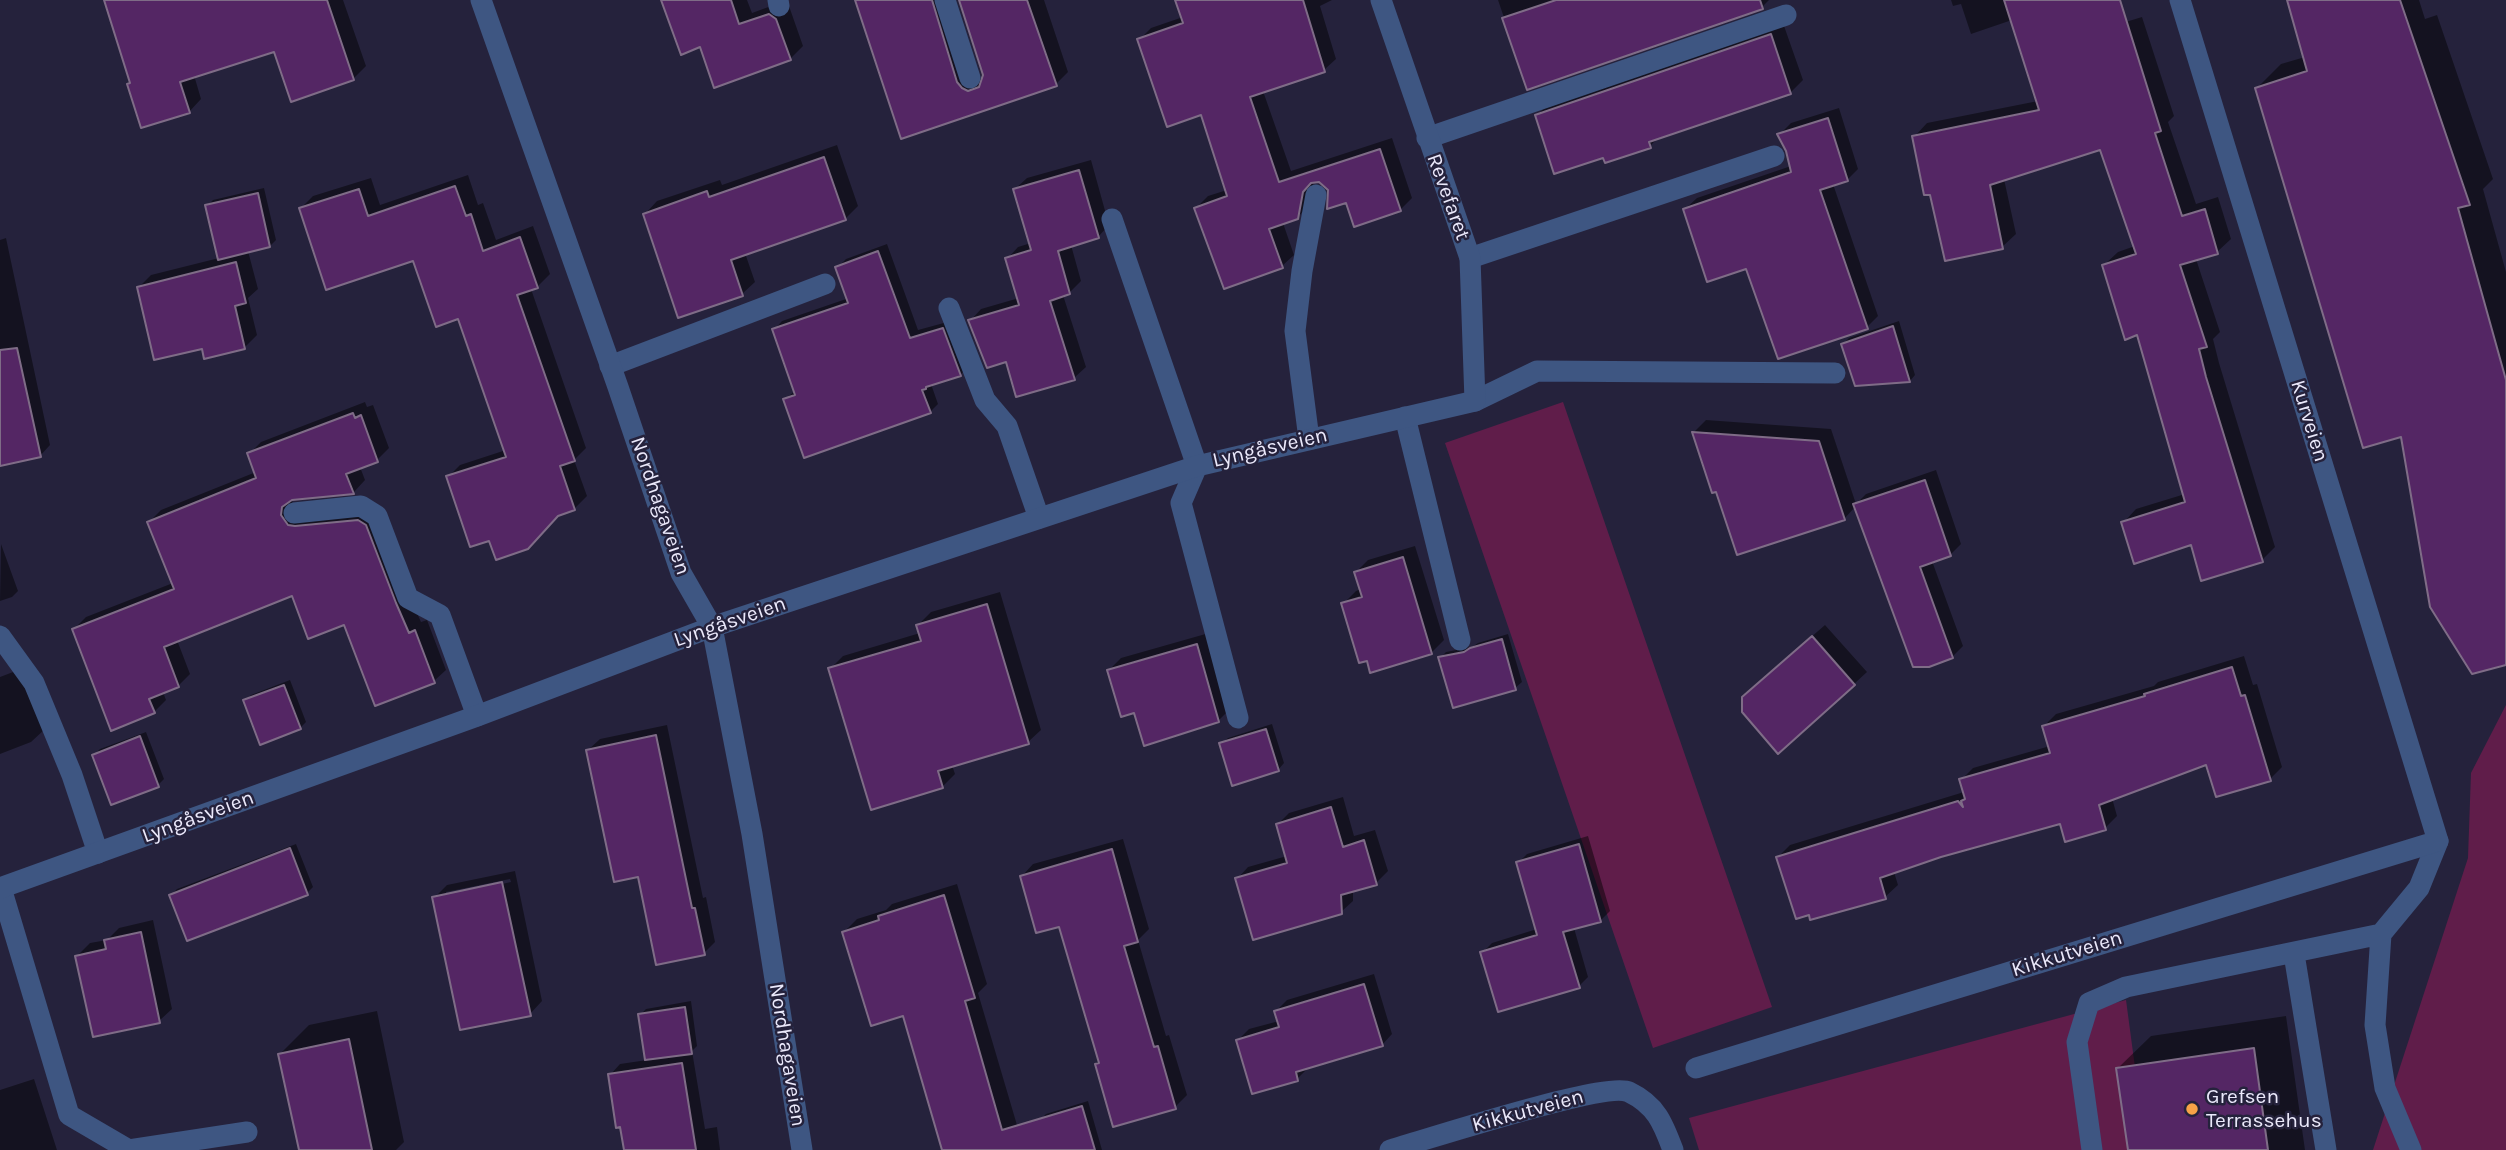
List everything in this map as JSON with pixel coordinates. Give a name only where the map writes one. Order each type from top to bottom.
[{"type":"street","name":"Nordhagaveien","points":[[481,0],[681,573],[712,627],[752,834],[802,1150]]},
{"type":"street","points":[[946,0],[970,78]]},
{"type":"street","name":"Revefaret","points":[[1381,0],[1470,258],[1475,401]]},
{"type":"street","name":"Kurveien","points":[[2180,0],[2438,841]]},
{"type":"street","points":[[1427,138],[1786,15]]},
{"type":"street","points":[[1470,258],[1774,156]]},
{"type":"street","points":[[1309,439],[1295,331],[1302,271],[1317,195]]},
{"type":"street","points":[[1112,219],[1197,466],[1181,503],[1238,718]]},
{"type":"street","points":[[610,366],[825,284]]},
{"type":"street","points":[[948,308],[985,400],[1007,426],[1039,518]]},
{"type":"street","name":"Lyngåsveien","points":[[1,888],[477,716],[712,627],[1197,466],[1475,401],[1537,371],[1835,373]]},
{"type":"street","points":[[1405,417],[1460,640]]},
{"type":"street","points":[[294,513],[361,506],[377,516],[408,598],[440,615],[477,716]]},
{"type":"street","points":[[0,636],[34,683],[72,775],[98,853]]},
{"type":"street","points":[[2411,1150],[2385,1088],[2375,1025],[2381,934],[2419,888],[2438,841]]},
{"type":"street","name":"Kikkutveien","points":[[1696,1068],[2438,841]]},
{"type":"street","points":[[1,888],[69,1115],[129,1150],[247,1132]]},
{"type":"street","points":[[2092,1150],[2077,1042],[2089,1003],[2126,987],[2381,934]]},
{"type":"street","points":[[2294,954],[2326,1150]]},
{"type":"street","name":"Kikkutveien","points":[[1390,1150],[1582,1095],[1626,1091],[1654,1110],[1664,1127],[1672,1150]]},
{"type":"shaded area","points":[[1563,402],[1772,1007],[1653,1048],[1445,443]]},
{"type":"shaded area","points":[[2506,705],[2506,1150],[2373,1150],[2468,858],[2471,773]]},
{"type":"shaded area","points":[[2126,1000],[2146,1150],[1699,1150],[1689,1118]]},
{"type":"building","points":[[104,0],[327,0],[354,80],[291,102],[274,52],[180,82],[190,113],[141,128]]},
{"type":"building","points":[[661,0],[731,0],[739,24],[769,14],[776,19],[791,60],[714,88],[700,47],[681,55]]},
{"type":"building","points":[[855,0],[932,0],[957,82],[968,91],[979,87],[983,75],[959,0],[1027,0],[1057,86],[901,139]]},
{"type":"building","points":[[1175,0],[1303,0],[1325,72],[1250,97],[1279,182],[1380,149],[1401,211],[1354,227],[1346,203],[1327,209],[1328,190],[1319,182],[1311,183],[1303,192],[1298,219],[1269,229],[1283,268],[1224,289],[1194,208],[1227,196],[1201,115],[1167,127],[1137,39],[1183,23]]},
{"type":"building","points":[[1556,0],[1760,0],[1763,9],[1527,90],[1502,18]]},
{"type":"building","points":[[2004,0],[2120,0],[2161,131],[2155,133],[2182,216],[2205,209],[2218,254],[2180,265],[2207,347],[2199,349],[2206,377],[2263,562],[2201,581],[2191,545],[2134,564],[2121,522],[2185,502],[2137,335],[2125,340],[2102,265],[2136,254],[2100,150],[1990,185],[2003,249],[1945,261],[1930,195],[1924,195],[1912,136],[2039,110]]},
{"type":"building","points":[[2287,0],[2400,0],[2470,205],[2458,208],[2506,380],[2506,665],[2472,674],[2430,607],[2401,437],[2363,448],[2255,88],[2307,71]]},
{"type":"building","points":[[1771,34],[1791,94],[1649,142],[1651,148],[1605,163],[1603,158],[1554,174],[1535,115]]},
{"type":"building","points":[[1828,118],[1848,181],[1820,190],[1868,329],[1778,359],[1746,269],[1707,282],[1683,209],[1791,172],[1786,151],[1777,134]]},
{"type":"building","points":[[824,157],[846,220],[731,260],[743,296],[678,318],[643,214],[707,191],[709,197]]},
{"type":"building","points":[[1079,170],[1099,238],[1058,251],[1070,294],[1050,301],[1075,380],[1016,397],[1006,362],[987,368],[968,320],[1019,305],[1005,258],[1031,250],[1013,189]]},
{"type":"building","points":[[455,186],[466,216],[471,214],[483,251],[520,237],[538,288],[517,295],[575,461],[560,466],[575,510],[558,516],[528,549],[496,560],[489,541],[470,547],[446,476],[506,457],[458,319],[436,327],[413,261],[326,290],[299,208],[359,189],[368,216]]},
{"type":"building","points":[[258,193],[270,247],[218,260],[205,205]]},
{"type":"building","points":[[878,251],[910,338],[943,328],[961,376],[922,390],[931,413],[804,458],[783,399],[795,395],[772,329],[848,303],[835,267]]},
{"type":"building","points":[[236,262],[246,303],[235,306],[245,349],[204,359],[202,349],[154,360],[137,287]]},
{"type":"building","points":[[1893,326],[1910,382],[1855,386],[1841,344]]},
{"type":"building","points":[[17,348],[41,457],[0,466],[0,350]]},
{"type":"building","points":[[353,413],[355,418],[361,415],[378,462],[346,474],[354,494],[292,500],[282,507],[281,515],[288,525],[295,526],[358,520],[366,525],[409,633],[415,630],[435,683],[375,706],[344,625],[308,639],[292,596],[164,647],[179,687],[149,699],[155,713],[111,731],[72,629],[174,589],[147,522],[256,478],[247,453]]},
{"type":"building","points":[[1692,432],[1819,441],[1845,520],[1737,555],[1716,492],[1712,493]]},
{"type":"building","points":[[1925,480],[1951,556],[1920,567],[1953,658],[1929,667],[1913,667],[1853,504]]},
{"type":"building","points":[[1403,557],[1432,654],[1370,673],[1367,661],[1359,663],[1341,603],[1362,597],[1354,572]]},
{"type":"building","points":[[987,604],[1029,744],[938,771],[943,788],[871,810],[828,668],[921,641],[916,625]]},
{"type":"building","points":[[1812,636],[1855,685],[1778,754],[1742,712],[1742,697]]},
{"type":"building","points":[[1502,639],[1516,690],[1453,708],[1438,657],[1464,652]]},
{"type":"building","points":[[1197,644],[1219,722],[1144,746],[1134,713],[1121,717],[1107,670]]},
{"type":"building","points":[[2232,667],[2241,696],[2245,695],[2271,781],[2216,797],[2206,765],[2099,805],[2106,830],[2065,842],[2060,824],[1941,857],[1880,878],[1886,899],[1810,920],[1809,915],[1796,919],[1776,857],[1958,801],[1963,807],[1961,801],[1965,799],[1959,779],[2050,753],[2042,726]]},
{"type":"building","points":[[284,685],[301,729],[260,745],[243,700]]},
{"type":"building","points":[[1266,729],[1279,771],[1232,786],[1219,743]]},
{"type":"building","points":[[656,735],[692,908],[695,908],[705,955],[656,965],[638,877],[614,882],[586,750]]},
{"type":"building","points":[[140,736],[159,787],[111,805],[92,755]]},
{"type":"building","points":[[1331,807],[1343,847],[1364,840],[1377,885],[1341,895],[1342,914],[1253,940],[1235,878],[1287,863],[1276,824]]},
{"type":"building","points":[[1579,844],[1601,922],[1563,932],[1580,988],[1498,1012],[1480,952],[1537,935],[1516,862]]},
{"type":"building","points":[[290,848],[308,895],[187,941],[169,895]]},
{"type":"building","points":[[1112,849],[1138,942],[1124,946],[1154,1047],[1158,1046],[1176,1109],[1113,1127],[1095,1064],[1099,1063],[1059,927],[1036,933],[1020,876]]},
{"type":"building","points":[[502,882],[531,1016],[460,1030],[432,897]]},
{"type":"building","points":[[944,895],[975,998],[965,1001],[1002,1130],[1082,1106],[1095,1150],[942,1150],[903,1016],[871,1026],[842,932],[879,920],[878,916]]},
{"type":"building","points":[[141,932],[160,1023],[93,1037],[75,956],[106,949],[104,940]]},
{"type":"building","points":[[1364,984],[1383,1046],[1296,1072],[1298,1081],[1252,1094],[1236,1040],[1279,1027],[1274,1011]]},
{"type":"building","points":[[685,1007],[692,1054],[645,1060],[638,1014]]},
{"type":"building","points":[[349,1039],[372,1150],[299,1150],[278,1054]]},
{"type":"building","name":"Grefsen Terrassehus","points":[[2254,1048],[2268,1150],[2128,1150],[2116,1068]]},
{"type":"building","points":[[682,1063],[696,1150],[624,1150],[620,1127],[616,1128],[608,1074]]},
{"type":"place","name":"Grefsen Terrassehus","points":[[2192,1109]]}]
